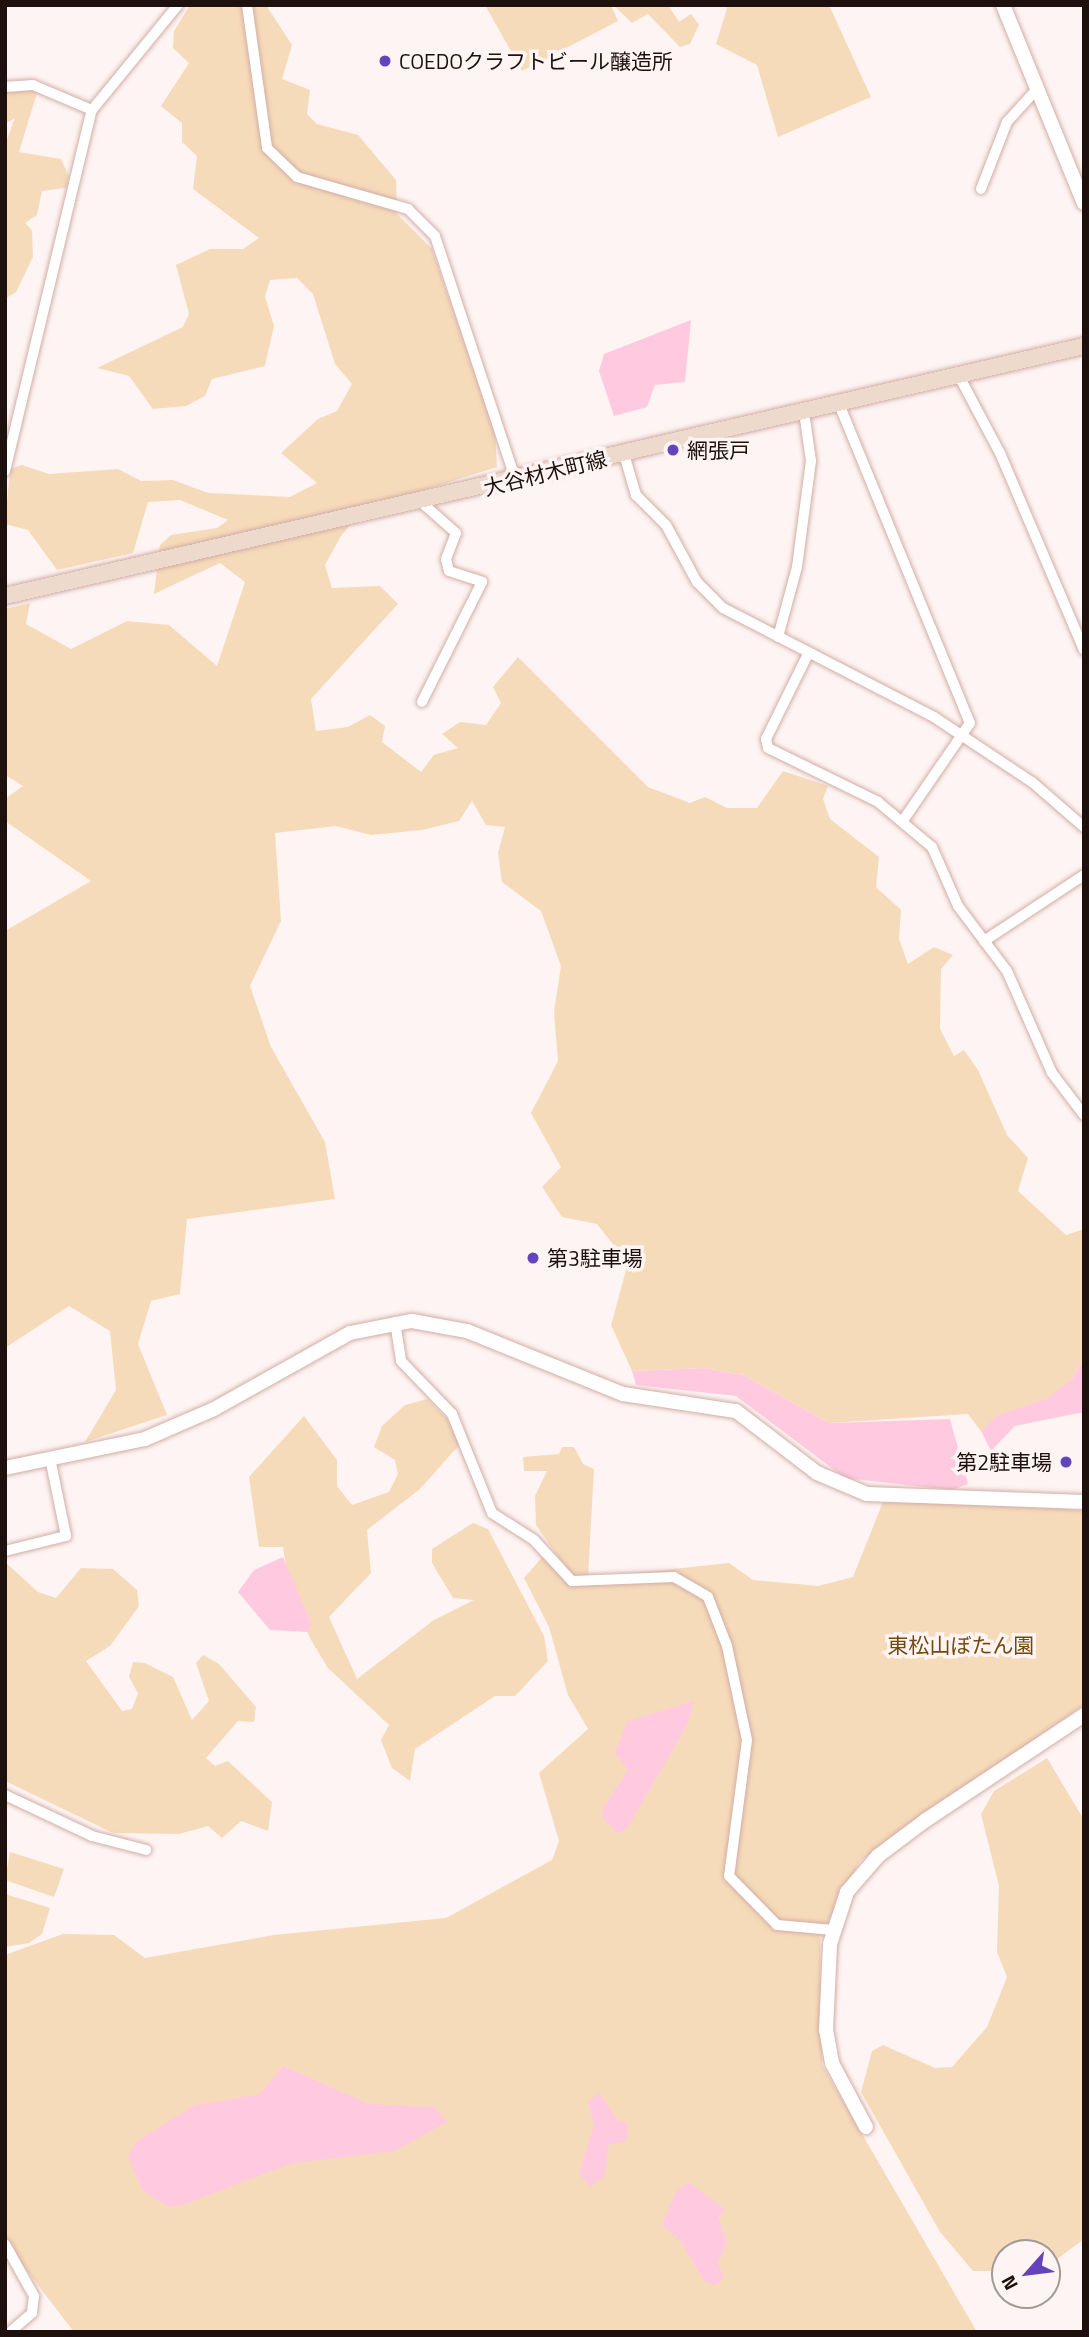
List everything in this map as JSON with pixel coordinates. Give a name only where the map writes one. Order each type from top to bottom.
[{"type":"main road","name":"大谷材木町線","points":[[5,596],[516,481],[1084,346]]},
{"type":"street","points":[[5,471],[92,110],[178,5]]},
{"type":"street","points":[[247,5],[267,148],[297,177],[408,209],[435,236],[516,481]]},
{"type":"street","points":[[1003,5],[1084,203]]},
{"type":"street","points":[[5,86],[33,85],[92,110]]},
{"type":"street","points":[[981,189],[1007,122],[1037,89]]},
{"type":"street","points":[[959,376],[981,410],[1084,650]]},
{"type":"street","points":[[839,404],[962,696],[970,723],[904,819]]},
{"type":"street","points":[[778,638],[797,567],[811,461],[804,412]]},
{"type":"street","points":[[625,454],[636,495],[672,533],[697,582],[723,608],[961,734],[1084,827]]},
{"type":"street","points":[[421,501],[456,533],[446,559],[449,570],[482,582],[422,702]]},
{"type":"street","points":[[808,654],[766,739],[768,748],[840,780],[904,819],[932,847],[958,906],[1018,990],[1052,1073],[1084,1115]]},
{"type":"street","points":[[984,941],[1084,875]]},
{"type":"street","points":[[395,1322],[401,1361],[452,1414],[476,1461],[492,1513],[534,1540],[572,1581],[674,1577],[708,1597],[727,1646],[747,1740],[729,1876],[777,1925],[834,1930]]},
{"type":"street","points":[[5,1468],[51,1463],[164,1432],[350,1333],[395,1322],[467,1331],[624,1394],[736,1412],[817,1473],[867,1494],[1084,1503]]},
{"type":"street","points":[[5,1550],[66,1536],[51,1463]]},
{"type":"street","points":[[866,2127],[832,2063],[828,2041],[825,1994],[834,1930],[847,1892],[878,1856],[1084,1715]]},
{"type":"street","points":[[5,1796],[92,1836],[146,1850]]},
{"type":"street","points":[[5,2244],[27,2274],[35,2304],[10,2332]]},
{"type":"green space","points":[[190,5],[266,5],[292,45],[282,79],[310,90],[307,114],[317,124],[358,135],[396,180],[397,214],[432,249],[495,431],[497,467],[363,509],[341,536],[325,565],[332,588],[380,586],[398,604],[311,699],[316,731],[348,727],[370,715],[385,726],[382,742],[421,772],[434,755],[458,748],[442,734],[460,722],[486,725],[501,703],[493,687],[518,657],[648,787],[690,803],[705,797],[727,808],[757,808],[783,771],[828,786],[823,799],[830,819],[879,857],[876,887],[901,910],[899,939],[908,964],[934,947],[953,955],[941,969],[940,1029],[954,1056],[964,1050],[978,1070],[1007,1135],[1028,1158],[1018,1191],[1066,1235],[1084,1229],[1084,1359],[1071,1380],[1046,1400],[1003,1414],[981,1431],[968,1414],[829,1423],[743,1375],[705,1368],[632,1371],[611,1325],[628,1263],[597,1224],[562,1217],[542,1187],[561,1167],[531,1113],[558,1061],[554,1012],[561,966],[541,911],[502,882],[498,853],[505,827],[486,825],[472,801],[459,821],[422,830],[371,835],[336,826],[275,833],[281,921],[250,986],[271,1047],[325,1142],[335,1199],[187,1219],[180,1294],[151,1301],[138,1344],[167,1415],[85,1442],[116,1390],[110,1331],[69,1306],[5,1348],[5,931],[91,881],[5,821],[5,799],[23,786],[5,775],[5,609],[30,603],[26,624],[71,649],[127,621],[169,625],[217,666],[245,582],[220,563],[154,594],[160,545],[171,535],[217,528],[228,520],[180,500],[148,502],[133,553],[57,570],[28,530],[5,524],[10,469],[22,465],[49,474],[118,469],[141,481],[173,480],[208,493],[290,497],[317,483],[281,453],[318,419],[337,411],[352,384],[335,364],[313,294],[297,278],[270,280],[265,297],[274,326],[265,366],[212,379],[205,396],[186,406],[153,409],[129,376],[97,368],[183,327],[189,314],[176,265],[210,249],[243,249],[259,238],[193,189],[197,156],[182,142],[182,123],[161,106],[189,63],[173,48],[174,31]]},
{"type":"green space","points":[[485,5],[611,5],[618,21],[522,71]]},
{"type":"green space","points":[[613,5],[668,5],[679,22],[691,14],[699,25],[690,44],[680,47],[648,14],[632,23]]},
{"type":"green space","points":[[728,5],[829,5],[871,97],[778,137],[757,65],[716,44]]},
{"type":"green space","points":[[38,90],[19,152],[61,159],[69,177],[66,188],[42,191],[37,215],[25,223],[32,230],[33,257],[16,292],[5,299],[5,144],[15,118],[5,124],[5,92]]},
{"type":"green space","points":[[427,1399],[453,1425],[461,1443],[420,1489],[367,1530],[371,1573],[329,1617],[357,1679],[434,1620],[474,1600],[453,1598],[432,1563],[432,1549],[473,1523],[488,1529],[544,1636],[548,1661],[515,1696],[495,1696],[415,1749],[410,1781],[392,1768],[381,1740],[389,1725],[328,1668],[311,1640],[291,1598],[283,1547],[259,1547],[249,1477],[304,1416],[337,1460],[337,1486],[352,1505],[389,1492],[398,1474],[395,1460],[374,1447],[382,1426],[405,1405]]},
{"type":"green space","name":"東松山ぼたん園","points":[[562,1447],[574,1447],[583,1464],[594,1469],[588,1578],[729,1563],[753,1580],[818,1586],[853,1577],[883,1502],[1027,1504],[1084,1511],[1084,1705],[860,1861],[820,1937],[822,2065],[977,2332],[74,2332],[5,2242],[5,1955],[63,1934],[114,1935],[145,1958],[274,1935],[446,1918],[552,1860],[559,1841],[539,1773],[588,1729],[568,1695],[549,1627],[524,1578],[544,1555],[579,1587],[536,1525],[535,1496],[547,1471],[524,1471],[523,1457],[559,1454]]},
{"type":"green space","points":[[5,1562],[38,1592],[56,1598],[81,1568],[113,1569],[137,1590],[139,1606],[110,1646],[86,1661],[122,1711],[132,1709],[138,1693],[129,1677],[133,1662],[145,1663],[173,1677],[192,1720],[209,1701],[196,1663],[203,1655],[219,1664],[256,1707],[254,1722],[238,1721],[206,1758],[215,1766],[228,1761],[272,1802],[268,1831],[241,1821],[222,1838],[208,1826],[179,1834],[113,1833],[5,1781]]},
{"type":"green space","points":[[1047,1758],[1084,1820],[1084,2239],[1061,2256],[1061,2239],[991,2239],[991,2271],[973,2271],[940,2232],[861,2092],[872,2051],[883,2045],[935,2068],[952,2067],[987,2027],[1007,1977],[997,1952],[999,1886],[981,1814],[994,1791]]},
{"type":"green space","points":[[10,1852],[64,1869],[54,1897],[5,1880]]},
{"type":"green space","points":[[5,1894],[50,1908],[42,1934],[29,1943],[5,1947]]},
{"type":"shaded area","points":[[691,320],[685,382],[655,385],[647,407],[614,416],[599,371],[604,354]]},
{"type":"shaded area","points":[[1084,1359],[1084,1412],[1015,1426],[991,1451],[981,1431],[998,1415],[1046,1399],[1071,1380]]},
{"type":"shaded area","points":[[705,1368],[743,1375],[829,1423],[950,1419],[968,1484],[952,1490],[845,1478],[736,1396],[636,1385],[632,1371]]},
{"type":"shaded area","points":[[283,1557],[311,1623],[308,1632],[270,1630],[238,1592],[254,1570]]},
{"type":"shaded area","points":[[694,1701],[687,1725],[628,1827],[618,1834],[603,1819],[603,1808],[628,1770],[615,1753],[628,1721]]},
{"type":"shaded area","points":[[283,2066],[369,2104],[434,2107],[447,2122],[395,2151],[293,2163],[182,2205],[169,2207],[142,2190],[128,2156],[136,2142],[195,2105],[260,2094]]},
{"type":"shaded area","points":[[599,2093],[618,2121],[626,2122],[628,2133],[625,2142],[609,2144],[604,2177],[590,2187],[579,2173],[594,2126],[588,2101]]},
{"type":"shaded area","points":[[688,2182],[726,2210],[718,2216],[727,2243],[718,2263],[724,2278],[715,2285],[704,2281],[681,2242],[662,2225],[675,2193]]},
{"type":"place","name":"COEDOクラフトビール醸造所","points":[[385,61]]},
{"type":"place","name":"網張戸","points":[[673,450]]},
{"type":"place","name":"第3駐車場","points":[[533,1258]]},
{"type":"place","name":"第2駐車場","points":[[1066,1462]]}]
